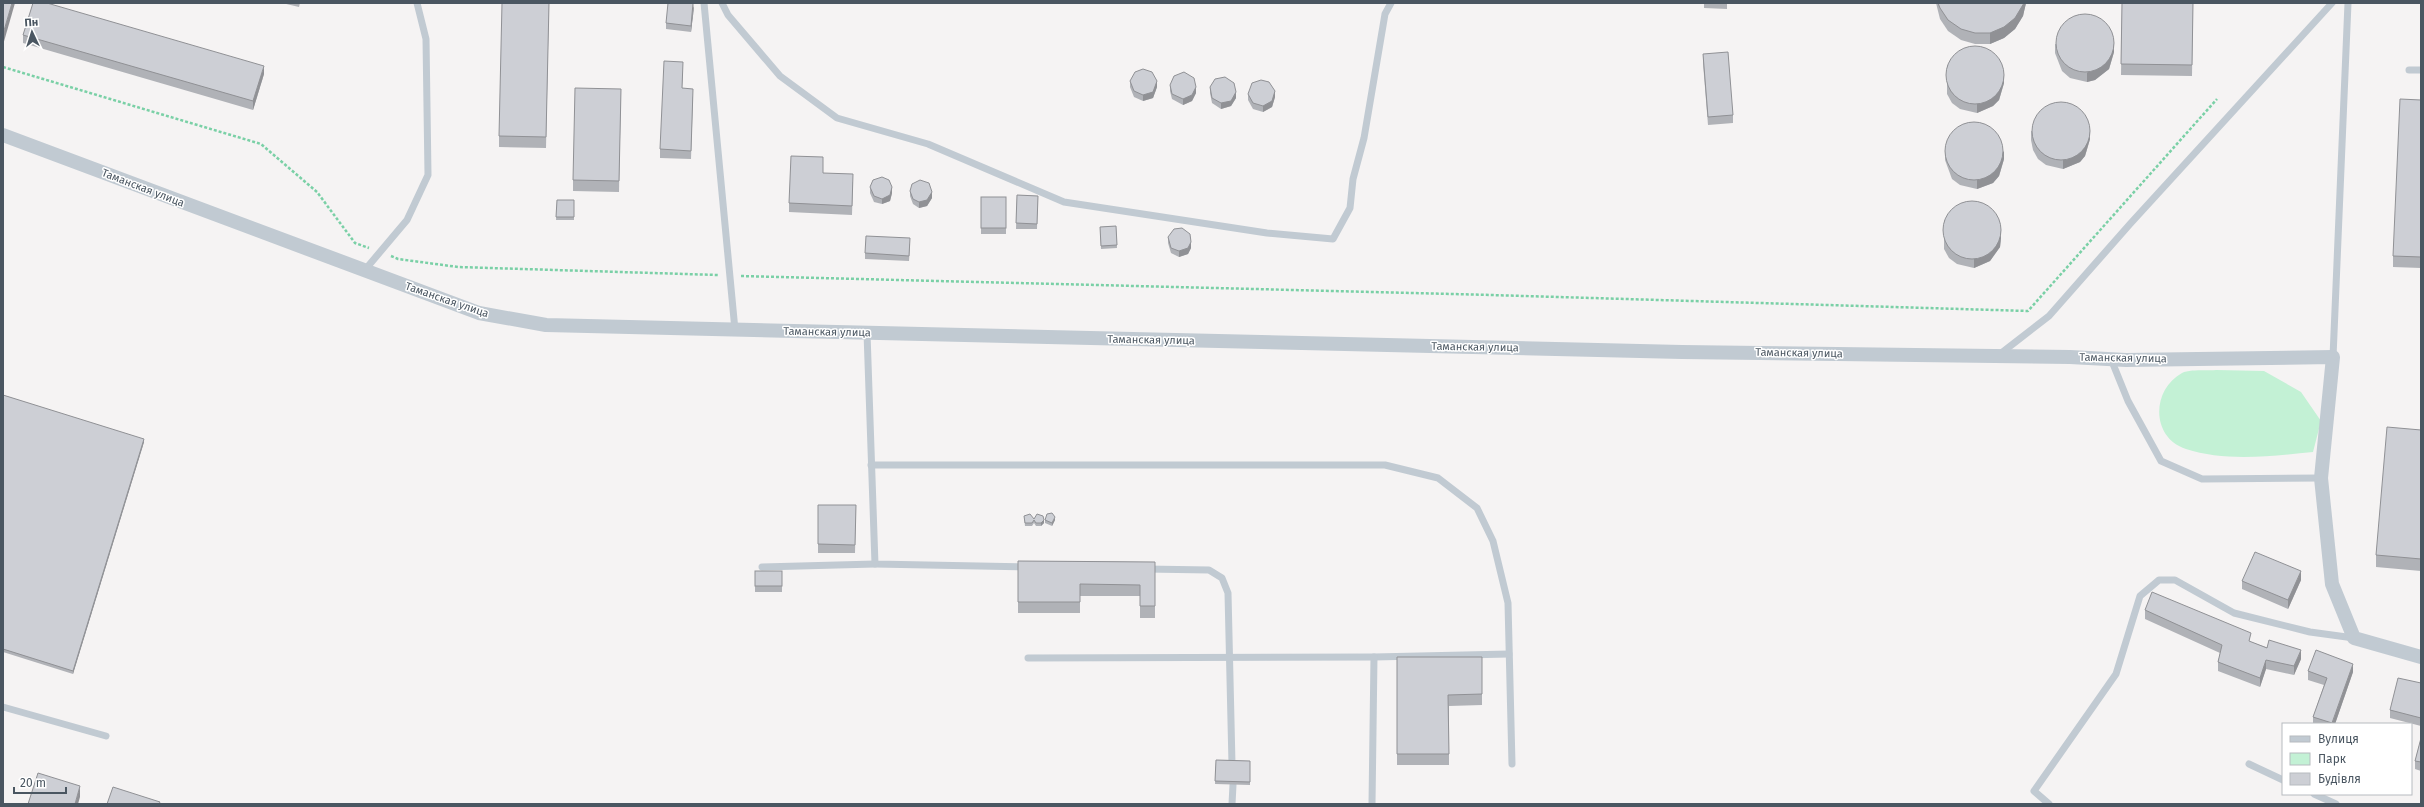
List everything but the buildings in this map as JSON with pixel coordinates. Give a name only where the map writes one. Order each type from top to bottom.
[{"type":"street","name":"Таманская улица","points":[[3,135],[479,313],[546,325],[1682,352],[2111,359],[2333,357]]},
{"type":"street","points":[[2333,357],[2321,478],[2332,584],[2354,638],[2421,657]]},
{"type":"lane","points":[[364,271],[407,220],[428,175],[426,39],[417,3]]},
{"type":"lane","points":[[704,3],[735,330]]},
{"type":"lane","points":[[722,3],[728,15],[780,76],[837,118],[928,144],[1064,202],[1267,233],[1333,239],[1350,208],[1353,179],[1364,138],[1385,14],[1391,3]]},
{"type":"lane","points":[[1998,356],[2049,316],[2135,218],[2332,3]]},
{"type":"lane","points":[[2333,357],[2348,3]]},
{"type":"lane","points":[[2409,70],[2421,70]]},
{"type":"lane","points":[[868,333],[870,465],[875,564]]},
{"type":"lane","points":[[2111,359],[2128,401],[2161,461],[2202,479],[2321,478]]},
{"type":"lane","points":[[870,465],[1385,465],[1438,478],[1477,508],[1493,541],[1508,603],[1512,764]]},
{"type":"lane","points":[[762,567],[875,564],[1034,567]]},
{"type":"lane","points":[[1138,568],[1209,570],[1222,578],[1228,593],[1231,656],[1232,764]]},
{"type":"lane","points":[[2049,804],[2034,791],[2116,674],[2140,596],[2159,580],[2175,580],[2234,613],[2310,632],[2354,638]]},
{"type":"lane","points":[[1028,658],[1231,656],[1374,658],[1509,654]]},
{"type":"lane","points":[[1372,804],[1374,658]]},
{"type":"lane","points":[[3,707],[106,736]]},
{"type":"lane","points":[[2249,764],[2282,780]]},
{"type":"lane","points":[[1232,785],[1232,804]]},
{"type":"lane","points":[[2316,795],[2336,804]]},
{"type":"path","points":[[3,67],[261,144],[317,192],[355,242],[398,259],[458,267],[730,276],[1491,295],[2028,311],[2217,99]]},
{"type":"green space","points":[[2216,370],[2264,371],[2301,392],[2321,421],[2313,452],[2249,457],[2217,456],[2186,449],[2175,443],[2166,435],[2161,425],[2159,413],[2160,402],[2165,390],[2172,381],[2182,373]]}]
